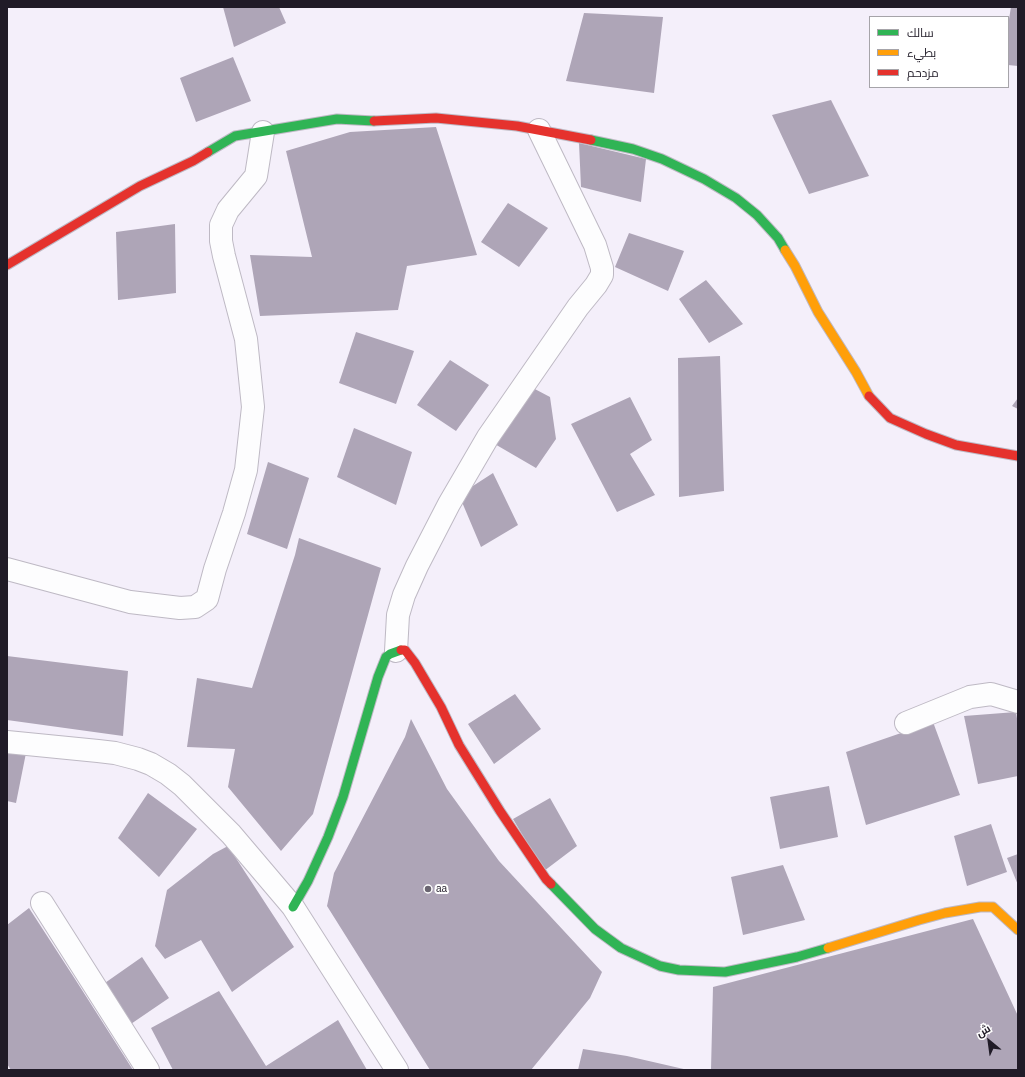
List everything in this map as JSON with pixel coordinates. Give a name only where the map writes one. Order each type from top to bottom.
[{"type":"street","points":[[7,265],[140,186],[193,161],[235,136],[338,119],[375,121],[436,118],[517,126],[539,130],[633,149],[662,159],[704,179],[736,198],[756,214],[778,238],[795,266],[818,312],[856,372],[867,394],[890,418],[956,445],[1018,456]]},
{"type":"street","points":[[396,651],[398,615],[404,595],[417,566],[449,504],[488,437],[578,307],[602,276],[602,268],[595,245],[539,130]]},
{"type":"street","points":[[7,569],[130,602],[180,608],[195,607],[207,599],[246,470],[253,407],[246,339],[224,256],[221,241],[221,225],[228,210],[256,176],[263,132]]},
{"type":"street","points":[[293,907],[308,880],[328,837],[343,797],[378,677],[386,657],[396,651],[405,650],[415,663],[441,707],[459,745],[500,811],[546,879],[595,929],[621,948],[631,953],[660,966],[679,970],[725,972],[797,957],[861,939],[919,920],[945,913],[980,907],[993,908],[1002,914],[1018,930]]},
{"type":"street","points":[[906,723],[970,697],[991,694],[1018,702]]},
{"type":"street","points":[[7,742],[115,753],[138,759],[162,770],[182,785],[231,834],[293,907],[397,1070]]},
{"type":"street","points":[[42,903],[148,1070]]},
{"type":"building","points":[[223,7],[279,7],[286,23],[234,47]]},
{"type":"building","points":[[1011,7],[1018,7],[1018,66],[1009,65],[1009,19]]},
{"type":"building","points":[[584,13],[663,17],[654,93],[566,81]]},
{"type":"building","points":[[233,57],[251,101],[196,122],[180,78]]},
{"type":"building","points":[[831,100],[869,176],[809,194],[772,115]]},
{"type":"building","points":[[436,127],[477,255],[407,266],[398,310],[260,316],[250,255],[312,257],[286,151],[350,132]]},
{"type":"building","points":[[579,143],[646,159],[641,202],[581,187]]},
{"type":"building","points":[[508,203],[548,228],[519,267],[481,242]]},
{"type":"building","points":[[175,224],[176,293],[118,300],[116,232]]},
{"type":"building","points":[[629,233],[684,251],[668,291],[615,267]]},
{"type":"building","points":[[706,280],[743,324],[709,343],[679,299]]},
{"type":"building","points":[[356,332],[414,351],[396,404],[339,383]]},
{"type":"building","points":[[720,356],[724,491],[679,497],[678,358]]},
{"type":"building","points":[[450,360],[489,385],[456,431],[417,405]]},
{"type":"building","points":[[531,387],[550,397],[556,439],[536,468],[493,443]]},
{"type":"building","points":[[630,397],[652,440],[630,454],[655,495],[617,512],[571,424]]},
{"type":"building","points":[[1018,398],[1018,409],[1012,406]]},
{"type":"building","points":[[354,428],[412,452],[396,505],[337,477]]},
{"type":"building","points":[[268,462],[309,478],[287,549],[247,534]]},
{"type":"building","points":[[493,473],[518,525],[481,547],[459,495]]},
{"type":"building","points":[[299,538],[381,568],[313,814],[281,851],[228,787],[235,749],[187,747],[197,678],[252,688],[295,555]]},
{"type":"building","points":[[7,656],[128,671],[123,736],[7,720]]},
{"type":"building","points":[[515,694],[541,729],[494,764],[468,724]]},
{"type":"building","points":[[1016,712],[1018,725],[1018,776],[978,784],[964,716]]},
{"type":"building","name":"aa","points":[[411,719],[447,789],[499,861],[602,972],[590,998],[531,1070],[430,1070],[327,906],[334,873],[405,737]]},
{"type":"building","points":[[933,722],[960,795],[866,825],[846,752]]},
{"type":"building","points":[[7,751],[26,753],[16,803],[7,801]]},
{"type":"building","points":[[829,786],[838,837],[780,849],[770,797]]},
{"type":"building","points":[[148,793],[197,829],[159,877],[118,838]]},
{"type":"building","points":[[550,798],[577,846],[544,871],[513,819]]},
{"type":"building","points":[[991,824],[1007,872],[967,886],[954,836]]},
{"type":"building","points":[[228,846],[294,947],[232,992],[201,940],[165,959],[155,946],[167,890],[213,854]]},
{"type":"building","points":[[1018,854],[1018,885],[1007,858]]},
{"type":"building","points":[[783,865],[805,920],[743,935],[731,877]]},
{"type":"building","points":[[29,908],[133,1070],[11,1070],[7,1064],[7,925]]},
{"type":"building","points":[[973,919],[1018,1016],[1018,1070],[711,1070],[713,987]]},
{"type":"building","points":[[142,957],[169,998],[125,1028],[102,985]]},
{"type":"building","points":[[219,991],[266,1066],[338,1020],[367,1070],[173,1070],[151,1028]]},
{"type":"building","points":[[583,1049],[627,1056],[688,1070],[578,1070]]},
{"type":"traffic: fast","points":[[208,152],[235,136],[337,119],[374,121]]},
{"type":"traffic: fast","points":[[591,140],[633,149],[662,159],[704,179],[736,198],[757,215],[778,238],[785,250]]},
{"type":"traffic: fast","points":[[293,907],[308,881],[328,837],[343,797],[378,677],[386,657],[401,650]]},
{"type":"traffic: fast","points":[[551,884],[595,929],[621,948],[660,966],[679,970],[725,972],[797,957],[828,948]]},
{"type":"traffic: slow","points":[[785,250],[795,266],[818,312],[856,372],[869,396]]},
{"type":"traffic: slow","points":[[828,948],[919,920],[945,913],[980,907],[993,907],[1018,930]]},
{"type":"traffic: jam","points":[[374,121],[436,118],[517,126],[591,140]]},
{"type":"traffic: jam","points":[[7,265],[140,186],[193,161],[208,152]]},
{"type":"traffic: jam","points":[[869,396],[890,418],[926,434],[956,445],[1018,456]]},
{"type":"traffic: jam","points":[[401,650],[405,650],[415,663],[441,707],[459,745],[500,811],[546,879],[551,884]]},
{"type":"place","name":"aa","points":[[428,889]]}]
